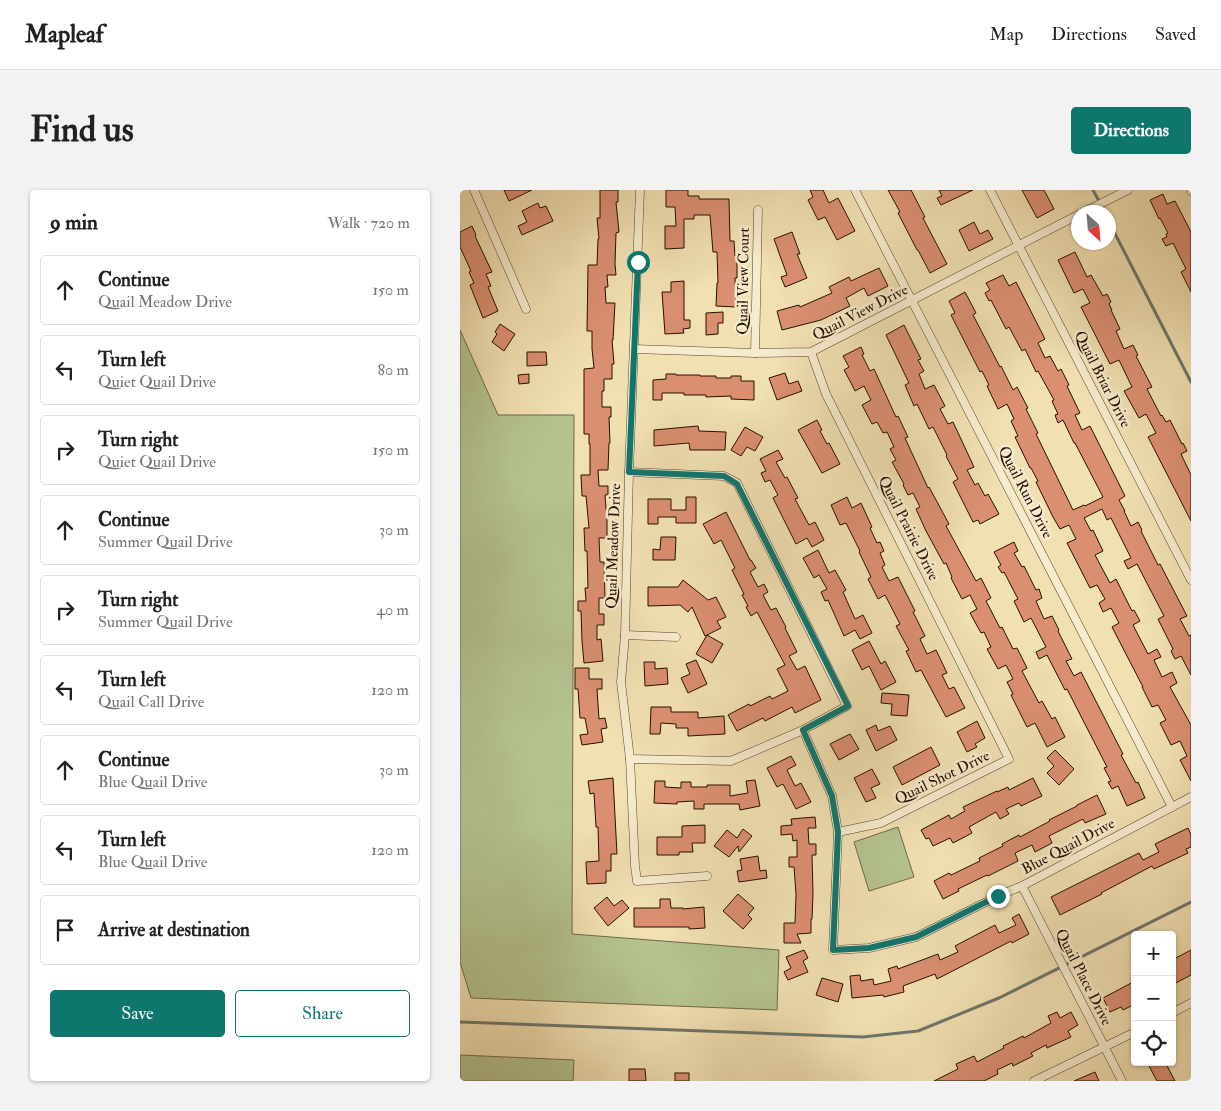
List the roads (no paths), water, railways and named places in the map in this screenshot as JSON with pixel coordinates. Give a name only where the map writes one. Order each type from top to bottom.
[{"type":"street","points":[[474,190],[526,309]]},
{"type":"street","name":"Quail Meadow Drive","points":[[640,190],[625,635],[621,682],[630,759],[637,881],[708,876]]},
{"type":"street","name":"Quail Run Drive","points":[[855,190],[1172,807]]},
{"type":"street","name":"Quail Briar Drive","points":[[990,190],[1191,580]]},
{"type":"street","points":[[1099,205],[1128,190]]},
{"type":"street","name":"Quail View Court","points":[[755,353],[758,210]]},
{"type":"street","name":"Quail View Drive","points":[[634,349],[755,353],[811,352],[1071,219]]},
{"type":"street","name":"Quail Prairie Drive","points":[[811,352],[826,394],[987,714]]},
{"type":"street","points":[[629,472],[724,476],[737,484],[848,706],[803,730],[731,761],[630,759]]},
{"type":"street","points":[[625,635],[676,637]]},
{"type":"street","name":"Quail Shot Drive","points":[[838,832],[881,823],[1009,759],[987,714]]},
{"type":"street","points":[[803,730],[832,796],[838,832]]},
{"type":"street","name":"Blue Quail Drive","points":[[838,832],[833,950],[869,948],[916,937],[1022,886],[1191,797]]},
{"type":"street","name":"Quail Place Drive","points":[[1022,886],[1122,1081]]},
{"type":"street","points":[[1176,1011],[1191,1004]]},
{"type":"street","points":[[1034,1081],[1131,1034]]},
{"type":"waterway","points":[[1093,190],[1101,205]]},
{"type":"waterway","points":[[1116,236],[1191,382]]},
{"type":"waterway","points":[[460,1022],[863,1037],[918,1031],[999,998],[1191,902]]}]
